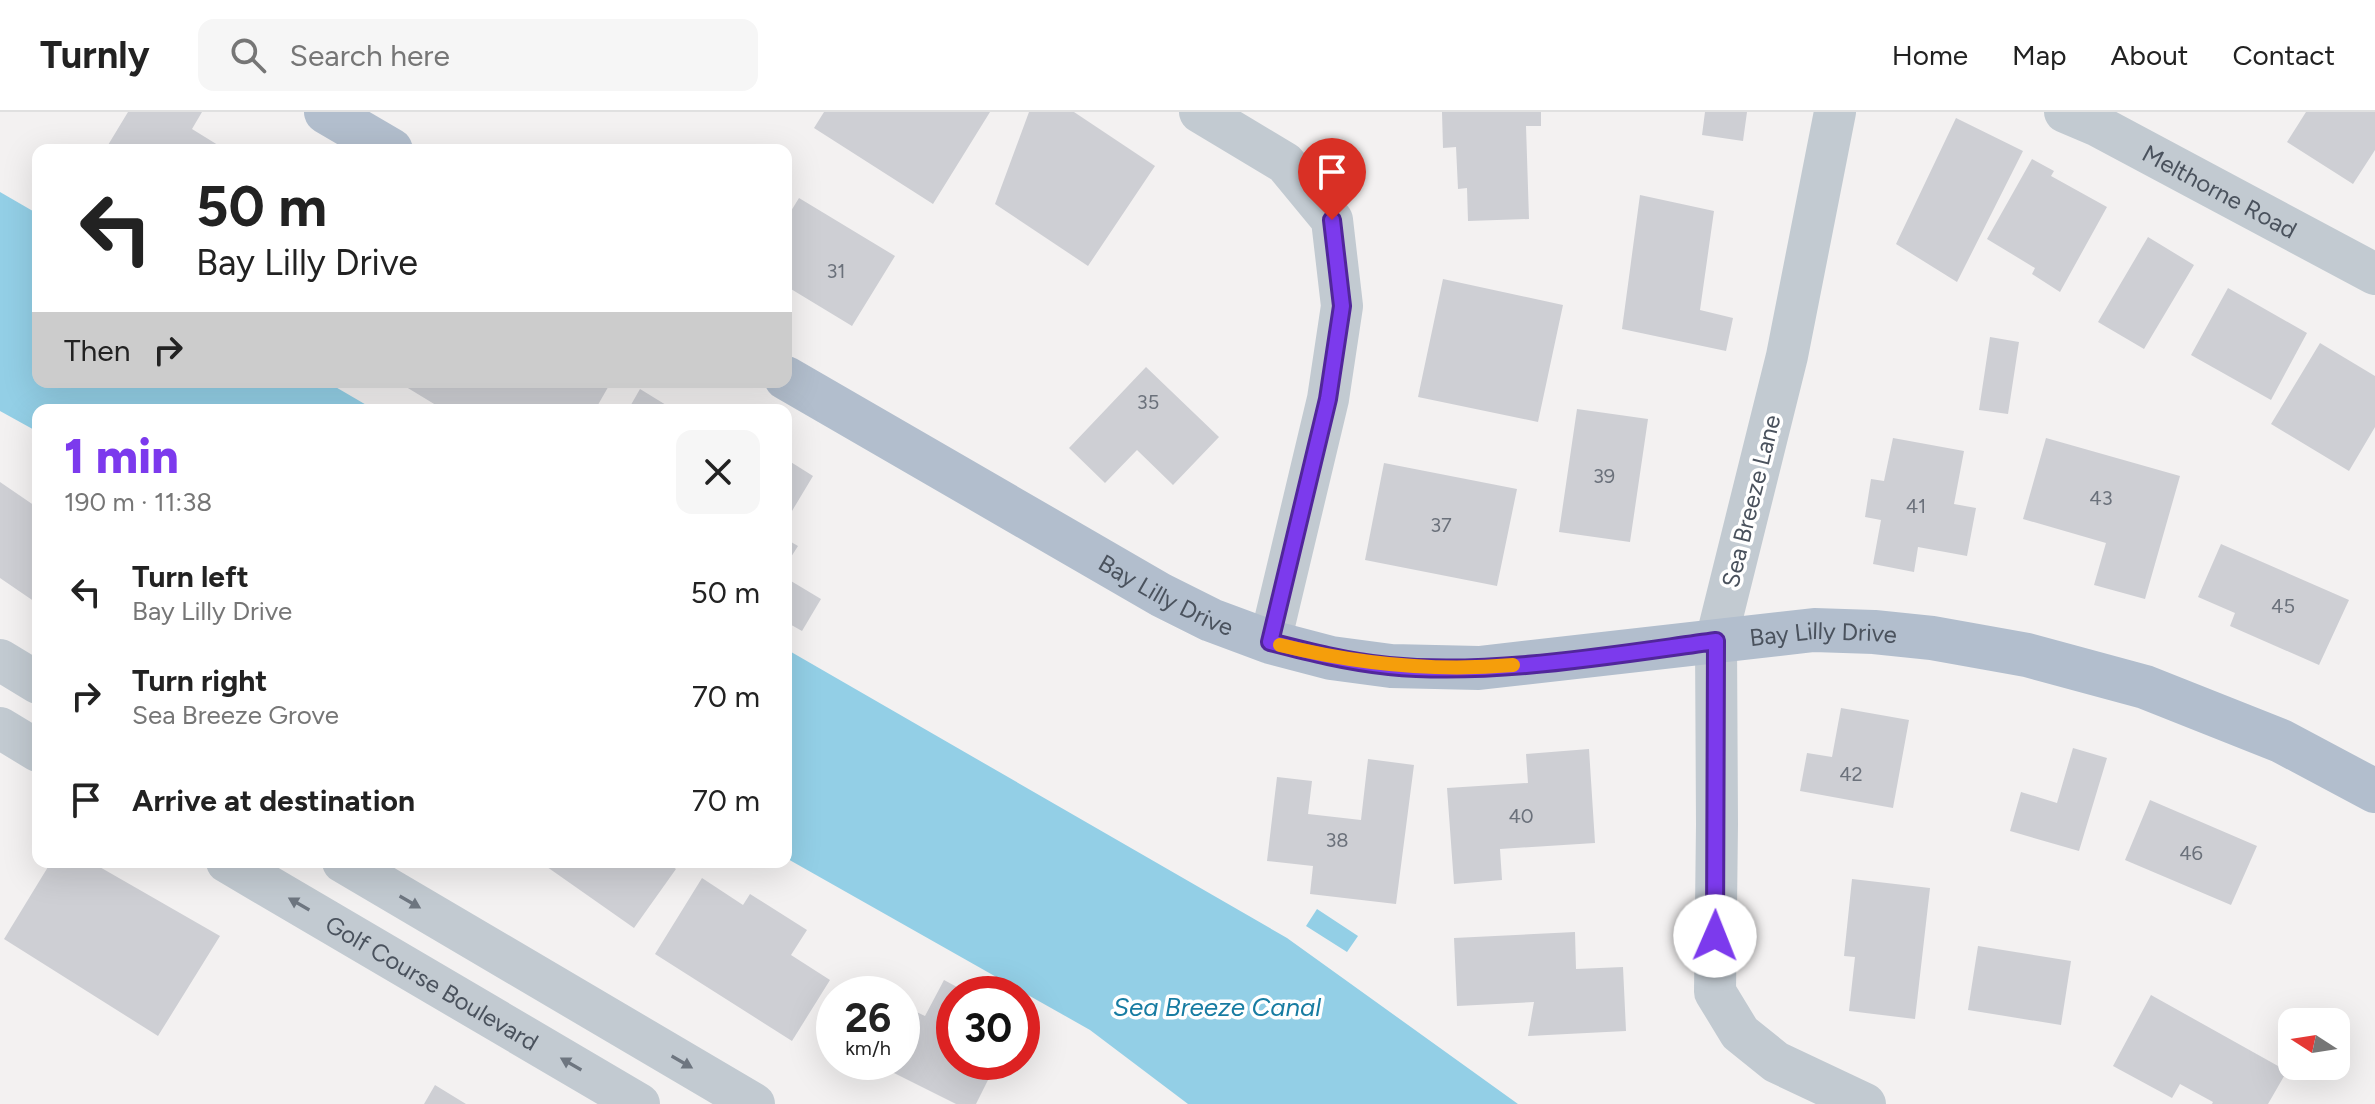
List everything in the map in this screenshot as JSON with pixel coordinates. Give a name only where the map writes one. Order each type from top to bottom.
[{"type":"main road","points":[[326,112],[381,144]]},
{"type":"main road","name":"Bay Lilly Drive","points":[[792,381],[1161,595],[1211,620],[1270,642],[1331,658],[1391,666],[1479,668],[1814,630],[1932,638],[2027,655],[2145,687],[2281,741],[2375,791]]},
{"type":"street","points":[[1200,112],[1285,163],[1332,220],[1342,306],[1328,399],[1270,642]]},
{"type":"street","name":"Sea Breeze Lane","points":[[1835,112],[1787,356],[1716,641],[1715,992],[1740,1033],[1776,1062],[1865,1104]]},
{"type":"street","name":"Melthorne Road","points":[[2065,112],[2098,126],[2375,274]]},
{"type":"street","points":[[0,660],[32,679]]},
{"type":"street","points":[[0,728],[32,747]]},
{"type":"street","name":"Golf Course Boulevard","points":[[237,868],[639,1104]]},
{"type":"street","points":[[353,868],[754,1104]]},
{"type":"water","points":[[0,192],[32,211],[32,388],[337,388],[365,404],[32,404],[32,429],[0,411]]},
{"type":"water","name":"Sea Breeze Canal","points":[[792,652],[1287,938],[1518,1104],[1188,1104],[1090,1030],[1040,1002],[1040,976],[995,976],[792,861]]},
{"type":"water","points":[[1317,909],[1358,936],[1347,952],[1306,926]]},
{"type":"building","points":[[128,112],[202,112],[192,129],[216,144],[109,144]]},
{"type":"building","points":[[824,112],[990,112],[933,204],[814,128]]},
{"type":"building","points":[[1029,112],[1074,112],[1155,166],[1088,266],[995,204]]},
{"type":"building","points":[[1442,112],[1541,112],[1541,126],[1526,126],[1529,219],[1468,221],[1467,188],[1458,189],[1456,147],[1443,148]]},
{"type":"building","points":[[1705,112],[1747,112],[1743,141],[1702,135]]},
{"type":"building","points":[[2306,112],[2375,112],[2375,150],[2353,184],[2287,142]]},
{"type":"building","points":[[1956,118],[2023,151],[1957,282],[1896,244]]},
{"type":"building","points":[[2032,159],[2054,171],[2051,176],[2107,207],[2060,292],[2032,274],[2035,268],[1987,239]]},
{"type":"building","points":[[1640,195],[1714,211],[1700,310],[1733,318],[1726,351],[1622,329]]},
{"type":"building","points":[[799,198],[895,256],[852,326],[792,290],[792,209]]},
{"type":"building","points":[[2148,237],[2194,265],[2144,349],[2098,322]]},
{"type":"building","points":[[1443,279],[1563,305],[1538,422],[1418,397]]},
{"type":"building","points":[[2228,288],[2307,333],[2271,400],[2191,355]]},
{"type":"building","points":[[1990,337],[2019,342],[2008,414],[1979,410]]},
{"type":"building","points":[[2320,343],[2375,376],[2375,427],[2349,471],[2271,424]]},
{"type":"building","points":[[1146,367],[1219,437],[1173,485],[1137,450],[1105,483],[1069,448]]},
{"type":"building","points":[[408,388],[608,388],[598,404],[434,404]]},
{"type":"building","points":[[640,389],[664,404],[631,404]]},
{"type":"building","points":[[1577,409],[1648,419],[1630,542],[1559,532]]},
{"type":"building","points":[[1893,438],[1964,451],[1954,504],[1976,508],[1967,556],[1918,547],[1914,572],[1873,564],[1881,520],[1865,517],[1871,479],[1884,481]]},
{"type":"building","points":[[2046,438],[2180,476],[2145,599],[2094,585],[2106,543],[2023,519]]},
{"type":"building","points":[[792,463],[813,476],[792,511]]},
{"type":"building","points":[[1384,463],[1517,489],[1497,586],[1365,560]]},
{"type":"building","points":[[0,482],[32,504],[32,600],[0,578]]},
{"type":"building","points":[[2221,544],[2349,600],[2319,665],[2230,626],[2235,613],[2198,597]]},
{"type":"building","points":[[792,582],[821,599],[802,631],[792,625]]},
{"type":"building","points":[[1841,708],[1909,720],[1893,808],[1800,791],[1807,753],[1832,757]]},
{"type":"building","points":[[2073,748],[2107,758],[2079,851],[2010,831],[2021,792],[2057,803]]},
{"type":"building","points":[[1589,749],[1595,843],[1500,849],[1502,880],[1454,884],[1447,788],[1528,783],[1526,754]]},
{"type":"building","points":[[1368,759],[1414,765],[1396,904],[1310,894],[1313,866],[1267,861],[1277,777],[1312,781],[1308,814],[1361,820]]},
{"type":"building","points":[[2150,800],[2257,846],[2231,905],[2125,860]]},
{"type":"building","points":[[47,868],[101,868],[220,936],[158,1036],[4,939]]},
{"type":"building","points":[[549,868],[676,869],[634,928]]},
{"type":"building","points":[[702,878],[743,905],[750,894],[807,930],[791,955],[824,976],[816,976],[816,1002],[792,1041],[655,954]]},
{"type":"building","points":[[1852,879],[1930,888],[1915,1019],[1849,1011],[1855,957],[1844,956]]},
{"type":"building","points":[[1575,932],[1576,969],[1623,967],[1626,1031],[1528,1036],[1534,1002],[1457,1006],[1454,938]]},
{"type":"building","points":[[1978,946],[2071,961],[2061,1025],[1968,1010]]},
{"type":"building","points":[[936,995],[936,1080],[988,1080],[976,1104],[956,1104],[908,1080],[920,1080],[920,1014],[925,1016]]},
{"type":"building","points":[[2151,995],[2278,1066],[2278,1080],[2282,1080],[2268,1104],[2212,1104],[2180,1084],[2172,1098],[2113,1066]]},
{"type":"building","points":[[435,1085],[466,1104],[424,1104]]},
{"type":"slow traffic","points":[[1280,645],[1331,658],[1391,666],[1479,668],[1513,665]]},
{"type":"route","points":[[1332,220],[1342,306],[1328,399],[1270,642],[1331,658],[1391,666],[1479,668],[1716,641],[1715,936]]}]
